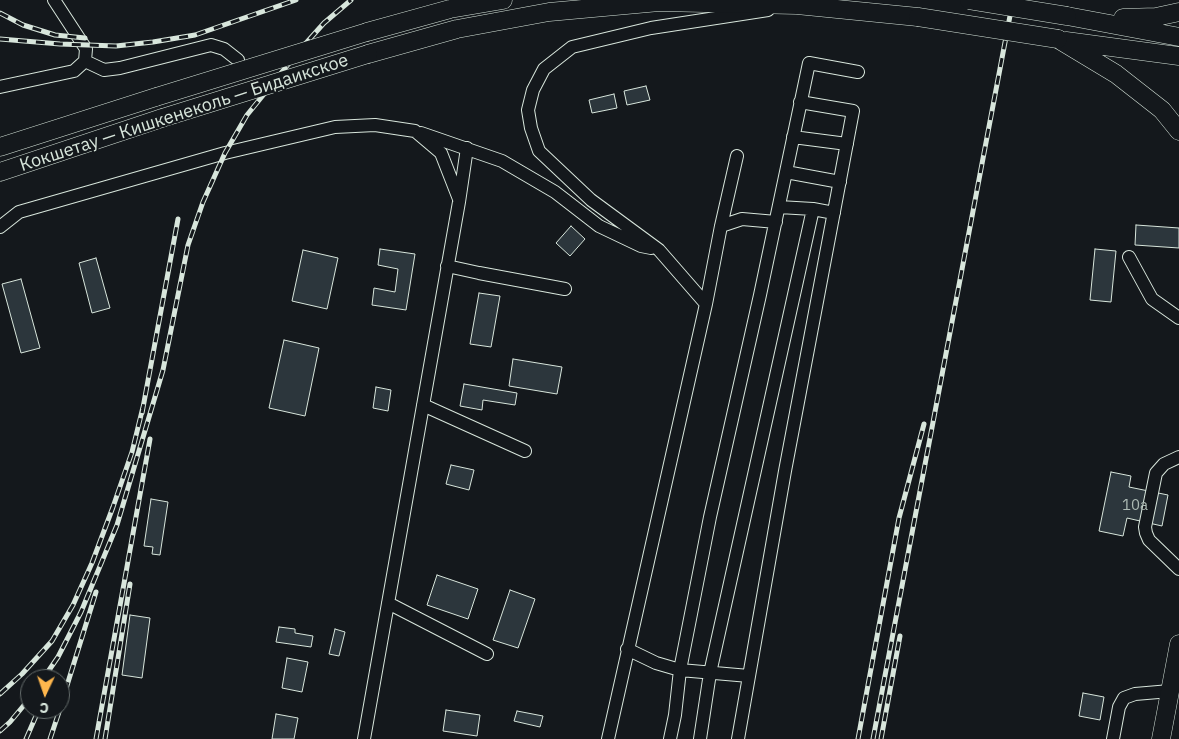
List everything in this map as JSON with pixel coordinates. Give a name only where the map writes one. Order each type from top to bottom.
[{"type":"highway","points":[[0,147],[367,32],[450,9],[503,0]]},
{"type":"highway","points":[[969,0],[1179,37]]},
{"type":"highway","name":"Кокшетау — Кишкенеколь — Бидаикское","points":[[0,172],[162,118],[368,54],[457,29],[549,12],[659,2],[797,5],[918,17],[1058,40],[1179,56]]},
{"type":"highway","points":[[1067,16],[1138,19],[1179,12]]},
{"type":"highway","points":[[1058,40],[1116,74],[1162,110],[1179,131]]},
{"type":"highway","points":[[1161,739],[1179,644]]},
{"type":"street","points":[[0,87],[74,71],[85,61],[86,49],[54,0]]},
{"type":"street","points":[[706,304],[659,250],[591,200],[539,151],[531,128],[528,110],[533,90],[544,69],[572,47],[651,28],[797,5]]},
{"type":"street","points":[[85,61],[104,70],[120,68],[211,45],[224,49],[238,60]]},
{"type":"street","points":[[670,739],[675,715],[680,670],[710,517],[776,222],[809,63],[858,72]]},
{"type":"street","points":[[738,739],[785,471],[853,111],[800,102]]},
{"type":"street","points":[[0,227],[19,212],[224,153],[335,127],[375,125],[415,131],[502,161],[555,192],[599,226],[641,246],[659,250]]},
{"type":"street","points":[[415,131],[441,154],[459,202]]},
{"type":"street","points":[[793,137],[847,144]]},
{"type":"street","points":[[364,739],[467,148]]},
{"type":"street","points":[[608,739],[706,304],[737,156]]},
{"type":"street","points":[[786,172],[840,182]]},
{"type":"street","points":[[778,207],[813,209],[834,213]]},
{"type":"street","points":[[700,739],[710,673],[813,209]]},
{"type":"street","points":[[721,226],[742,219],[776,222]]},
{"type":"street","points":[[1129,257],[1152,299],[1179,318]]},
{"type":"street","points":[[447,266],[565,289]]},
{"type":"street","points":[[423,406],[525,451]]},
{"type":"street","points":[[1179,457],[1164,464],[1156,473],[1145,527],[1149,540],[1179,569]]},
{"type":"street","points":[[388,603],[487,654]]},
{"type":"street","points":[[627,649],[656,663],[680,670],[749,676]]},
{"type":"street","points":[[1113,739],[1119,707],[1124,698],[1135,694],[1170,691]]},
{"type":"building","points":[[646,86],[650,100],[627,105],[624,91]]},
{"type":"building","points":[[614,94],[617,108],[592,113],[589,100]]},
{"type":"building","points":[[1136,225],[1179,228],[1179,248],[1135,245]]},
{"type":"building","points":[[571,226],[585,239],[570,256],[556,243]]},
{"type":"building","points":[[380,249],[415,254],[406,310],[372,305],[374,288],[395,292],[398,269],[378,265]]},
{"type":"building","points":[[1095,249],[1116,251],[1111,302],[1090,300]]},
{"type":"building","points":[[303,250],[338,258],[327,309],[292,301]]},
{"type":"building","points":[[96,258],[110,308],[92,313],[79,263]]},
{"type":"building","points":[[21,279],[40,348],[21,353],[2,284]]},
{"type":"building","points":[[479,293],[500,296],[491,347],[470,344]]},
{"type":"building","points":[[284,340],[319,348],[305,416],[269,408]]},
{"type":"building","points":[[513,359],[562,367],[557,394],[509,386]]},
{"type":"building","points":[[464,384],[517,393],[515,405],[483,400],[482,410],[460,406]]},
{"type":"building","points":[[376,387],[391,390],[388,411],[373,408]]},
{"type":"building","points":[[451,465],[474,470],[469,490],[446,484]]},
{"type":"building","points":[[1111,472],[1131,476],[1129,487],[1168,495],[1162,526],[1127,518],[1123,536],[1099,531]]},
{"type":"building","points":[[151,499],[168,502],[160,555],[152,554],[153,547],[144,546]]},
{"type":"building","points":[[437,575],[478,589],[468,619],[427,605]]},
{"type":"building","points":[[510,590],[535,599],[518,648],[493,640]]},
{"type":"building","points":[[130,615],[150,618],[142,678],[122,675]]},
{"type":"building","points":[[279,627],[295,629],[295,633],[313,636],[311,647],[276,642]]},
{"type":"building","points":[[335,629],[345,632],[339,656],[329,654]]},
{"type":"building","points":[[287,658],[308,662],[302,692],[282,688]]},
{"type":"building","points":[[1083,693],[1104,697],[1100,720],[1079,716]]},
{"type":"building","points":[[446,710],[480,715],[477,736],[443,731]]},
{"type":"building","points":[[517,711],[543,716],[540,727],[514,721]]},
{"type":"building","points":[[276,714],[298,718],[294,739],[272,739]]},
{"type":"railway","points":[[0,39],[116,46],[153,42],[195,35],[296,0]]},
{"type":"railway","points":[[50,669],[81,612],[117,525],[163,370],[188,245],[203,202],[225,153],[247,115],[299,51],[324,23],[351,0]]},
{"type":"railway","points":[[873,739],[1013,0]]},
{"type":"railway","points":[[0,13],[23,25],[55,35],[85,38]]},
{"type":"railway","points":[[142,413],[178,219]]},
{"type":"railway","points":[[0,694],[22,674],[52,641],[73,605],[92,563],[113,507],[132,452],[143,407]]},
{"type":"railway","points":[[858,739],[899,518],[924,424]]},
{"type":"railway","points":[[96,739],[150,439]]},
{"type":"railway","points":[[105,739],[130,584]]},
{"type":"railway","points":[[70,676],[96,592]]},
{"type":"railway","points":[[881,739],[900,636]]},
{"type":"railway","points":[[0,731],[20,710]]},
{"type":"railway","points":[[26,739],[35,719]]},
{"type":"railway","points":[[50,739],[57,719]]}]
